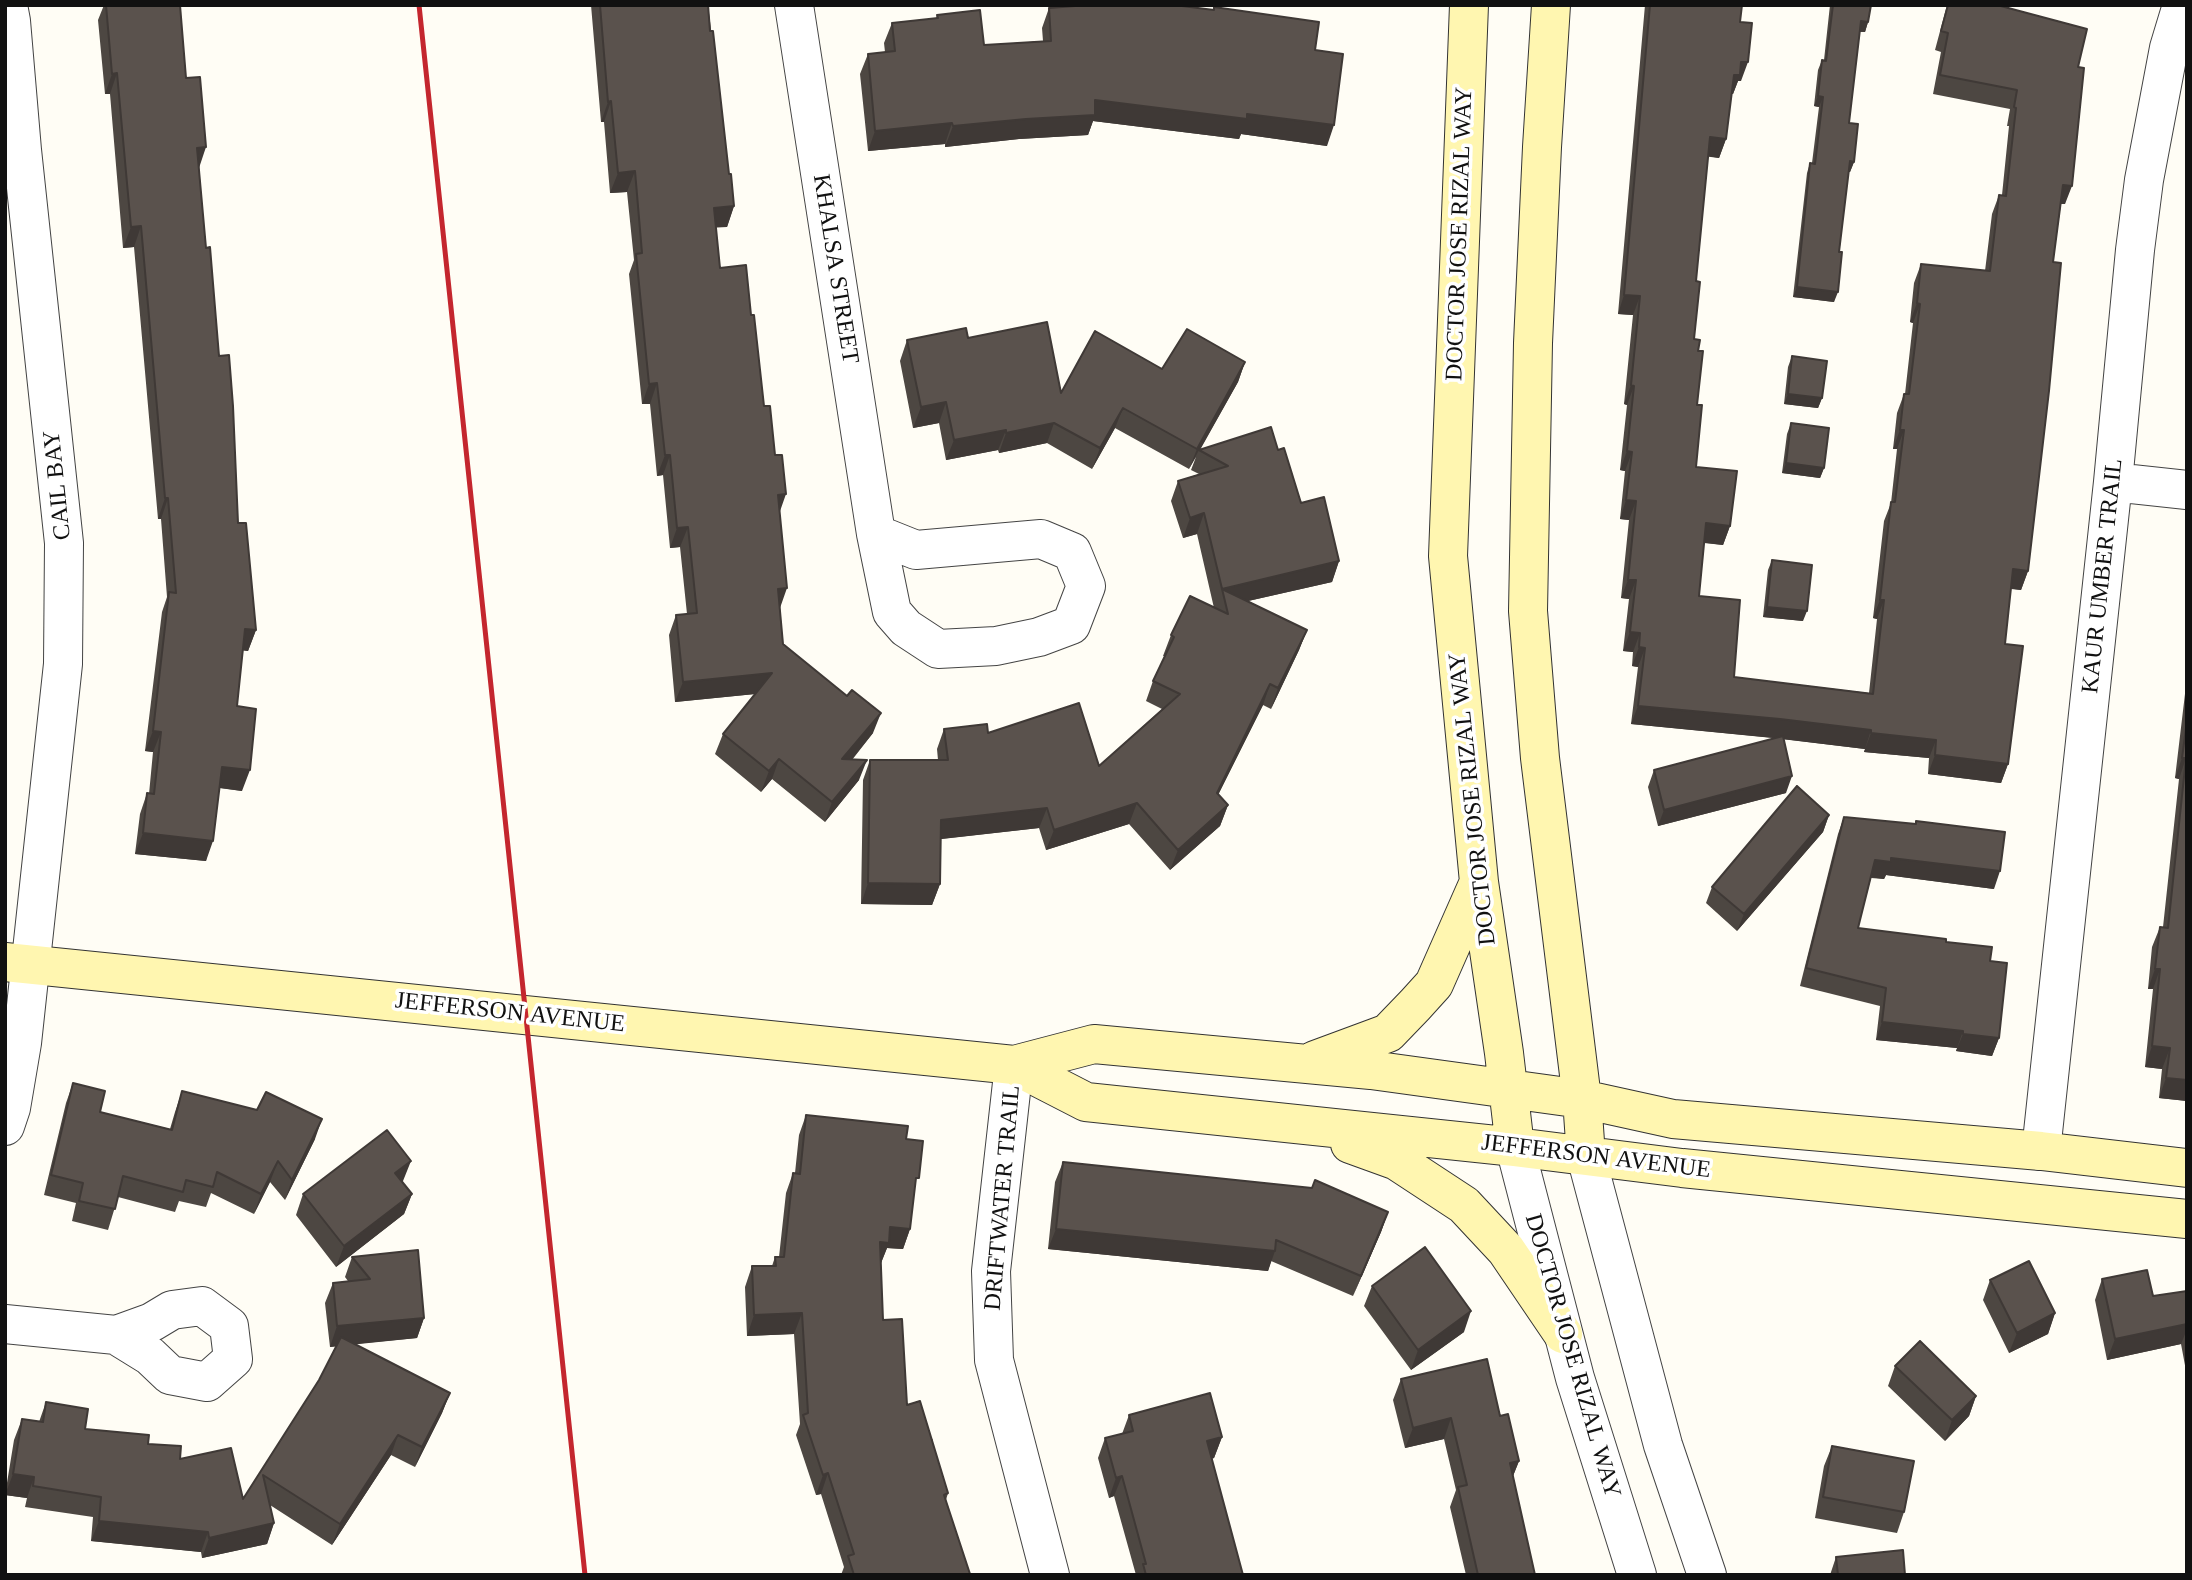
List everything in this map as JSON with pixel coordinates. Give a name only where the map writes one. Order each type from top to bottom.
[{"type":"street","name":"CAIL BAY","points":[[5,1126],[11,1108],[22,1044],[18,964],[63,664],[64,543],[8,5]]},
{"type":"street","name":"KHALSA STREET","points":[[794,5],[876,534],[892,612],[906,628],[938,649],[996,646],[1039,637],[1071,625],[1086,586],[1072,552],[1041,539],[916,550],[876,534]]},
{"type":"street","name":"DOCTOR JOSE RIZAL WAY","points":[[1469,5],[1448,556],[1479,881],[1515,1147],[1575,1378],[1637,1575]]},
{"type":"street","points":[[1551,5],[1534,343],[1528,611],[1540,758],[1582,1099],[1586,1156],[1663,1445],[1707,1575]]},
{"type":"street","name":"KAUR UMBER TRAIL","points":[[2041,1151],[2113,482],[2135,250],[2144,180],[2169,48],[2182,5]]},
{"type":"street","points":[[2113,482],[2187,490]]},
{"type":"street","points":[[1304,1065],[1388,1033],[1434,984],[1479,881]]},
{"type":"street","name":"JEFFERSON AVENUE","points":[[18,964],[1014,1065],[1094,1044],[1371,1070],[1582,1099],[1673,1119],[2041,1151],[2187,1168]]},
{"type":"street","name":"JEFFERSON AVENUE","points":[[1014,1065],[1086,1102],[1515,1147],[1682,1168],[2187,1219]]},
{"type":"street","name":"DRIFTWATER TRAIL","points":[[1014,1065],[991,1271],[994,1360],[1050,1575]]},
{"type":"street","points":[[1299,1124],[1397,1161],[1464,1205],[1506,1250],[1563,1334]]},
{"type":"street","points":[[5,1324],[116,1335]]},
{"type":"building","points":[[106,5],[180,5],[186,78],[200,77],[206,147],[197,148],[206,248],[210,247],[219,356],[229,355],[238,523],[246,523],[256,630],[245,629],[237,706],[256,709],[250,770],[222,767],[213,841],[143,833],[147,793],[154,794],[161,732],[153,731],[169,592],[176,593],[141,226],[131,227],[117,73],[112,74]]},
{"type":"building","points":[[600,5],[708,5],[734,206],[714,208],[720,268],[746,265],[764,406],[770,406],[775,455],[782,455],[786,494],[778,495],[787,588],[778,589],[783,644],[847,696],[852,690],[881,713],[842,759],[867,760],[832,802],[779,759],[769,771],[723,734],[772,673],[683,682],[676,615],[697,613],[688,527],[677,528],[670,455],[665,455],[657,383],[649,384],[636,254],[642,253],[635,171],[618,173],[611,101],[608,102]]},
{"type":"building","points":[[1174,5],[1214,10],[1214,7],[1319,22],[1315,50],[1343,54],[1334,125],[1247,114],[1247,119],[1095,100],[1095,115],[953,126],[952,123],[875,131],[868,54],[895,51],[892,23],[980,10],[984,45],[1051,41],[1049,8]]},
{"type":"building","points":[[1650,5],[1742,5],[1740,22],[1752,23],[1748,62],[1741,62],[1740,75],[1734,75],[1726,139],[1710,137],[1696,281],[1700,282],[1694,339],[1700,340],[1698,351],[1703,351],[1697,405],[1702,405],[1696,467],[1737,471],[1730,526],[1706,523],[1699,596],[1740,600],[1734,677],[1873,694],[1884,600],[1880,600],[1891,502],[1895,502],[1904,430],[1900,430],[1904,394],[1909,394],[1920,304],[1917,303],[1921,264],[1990,271],[1999,195],[2006,196],[2016,108],[2017,90],[1940,75],[1948,33],[1941,31],[1948,5],[1997,5],[2087,29],[2078,67],[2084,68],[2072,186],[2063,185],[2053,262],[2061,263],[2028,571],[2013,569],[2005,644],[2023,646],[2008,764],[1935,755],[1936,740],[1780,719],[1638,706],[1645,648],[1639,647],[1640,633],[1630,632],[1636,580],[1628,580],[1636,501],[1626,500],[1632,452],[1627,451],[1634,386],[1631,385],[1640,296],[1624,295]]},
{"type":"building","points":[[1833,5],[1871,5],[1868,22],[1861,21],[1849,123],[1858,124],[1854,162],[1850,161],[1839,252],[1842,252],[1838,292],[1797,287],[1810,163],[1815,164],[1823,97],[1818,96],[1822,60],[1826,61]]},
{"type":"building","points":[[1047,322],[1061,393],[1095,331],[1162,369],[1187,329],[1245,362],[1197,449],[1123,408],[1100,448],[1054,423],[954,440],[946,402],[921,407],[907,340],[966,328],[968,338]]},
{"type":"building","points":[[1792,356],[1827,361],[1822,398],[1788,394]]},
{"type":"building","points":[[1791,423],[1829,428],[1824,468],[1786,463]]},
{"type":"building","points":[[1271,427],[1278,450],[1284,448],[1301,503],[1324,497],[1339,561],[1222,589],[1204,513],[1190,518],[1178,481],[1228,466],[1199,450]]},
{"type":"building","points":[[1772,560],[1812,565],[1807,611],[1767,607]]},
{"type":"building","points":[[1222,589],[1307,630],[1278,688],[1270,684],[1217,793],[1228,805],[1178,850],[1137,803],[1054,830],[1047,808],[941,820],[940,884],[868,883],[870,760],[948,760],[944,729],[987,724],[988,733],[1079,703],[1099,766],[1180,694],[1153,681],[1174,637],[1171,635],[1190,596],[1228,614]]},
{"type":"building","points":[[2187,721],[2187,1080],[2166,1078],[2170,1048],[2152,1046],[2160,969],[2155,969],[2160,927],[2168,928],[2186,758],[2182,758]]},
{"type":"building","points":[[1783,736],[1792,776],[1664,810],[1654,770]]},
{"type":"building","points":[[1797,786],[1829,815],[1744,914],[1712,887]]},
{"type":"building","points":[[1844,817],[1916,824],[1916,821],[2005,832],[2000,871],[1891,858],[1891,862],[1875,860],[1858,928],[1992,947],[1990,961],[2007,963],[1999,1038],[1882,1022],[1886,988],[1806,968]]},
{"type":"building","points":[[73,1083],[105,1091],[100,1112],[172,1130],[182,1091],[257,1110],[266,1092],[322,1119],[292,1180],[278,1161],[261,1194],[217,1172],[213,1187],[186,1180],[183,1192],[123,1176],[115,1209],[79,1201],[83,1183],[51,1175]]},
{"type":"building","points":[[806,1115],[908,1126],[906,1139],[923,1141],[910,1229],[890,1227],[889,1243],[880,1242],[883,1320],[902,1319],[907,1405],[920,1401],[948,1493],[944,1495],[970,1574],[854,1575],[848,1556],[854,1554],[828,1473],[823,1475],[803,1415],[808,1413],[802,1313],[754,1315],[752,1266],[776,1266],[775,1257],[784,1257],[793,1173],[800,1174]]},
{"type":"building","points":[[387,1130],[411,1161],[395,1173],[412,1194],[344,1246],[303,1194]]},
{"type":"building","points":[[1063,1162],[1312,1188],[1315,1180],[1388,1212],[1361,1276],[1276,1240],[1275,1251],[1056,1229]]},
{"type":"building","points":[[1425,1247],[1471,1311],[1418,1350],[1372,1286]]},
{"type":"building","points":[[418,1250],[424,1318],[337,1326],[333,1283],[370,1279],[352,1257]]},
{"type":"building","points":[[2029,1261],[2055,1313],[2017,1333],[1990,1280]]},
{"type":"building","points":[[2147,1270],[2153,1296],[2187,1291],[2187,1324],[2115,1339],[2102,1279]]},
{"type":"building","points":[[341,1337],[450,1393],[422,1447],[398,1435],[340,1524],[263,1475],[274,1523],[209,1538],[208,1532],[99,1521],[101,1497],[33,1486],[34,1477],[13,1474],[22,1419],[43,1422],[46,1402],[88,1409],[85,1429],[149,1435],[148,1444],[181,1446],[180,1459],[231,1448],[243,1499],[319,1380]]},
{"type":"building","points":[[1920,1341],[1976,1396],[1952,1420],[1895,1366]]},
{"type":"building","points":[[1487,1359],[1500,1416],[1508,1414],[1519,1461],[1510,1463],[1535,1575],[1478,1575],[1458,1487],[1467,1485],[1451,1418],[1413,1428],[1401,1379]]},
{"type":"building","points":[[1210,1393],[1222,1437],[1207,1441],[1243,1575],[1146,1575],[1143,1564],[1146,1564],[1122,1476],[1116,1478],[1105,1438],[1133,1431],[1129,1415]]},
{"type":"building","points":[[1832,1446],[1914,1461],[1904,1512],[1823,1497]]},
{"type":"building","points":[[1903,1550],[1905,1575],[1838,1575],[1836,1557]]},
{"type":"railway","points":[[419,5],[585,1575]]}]
